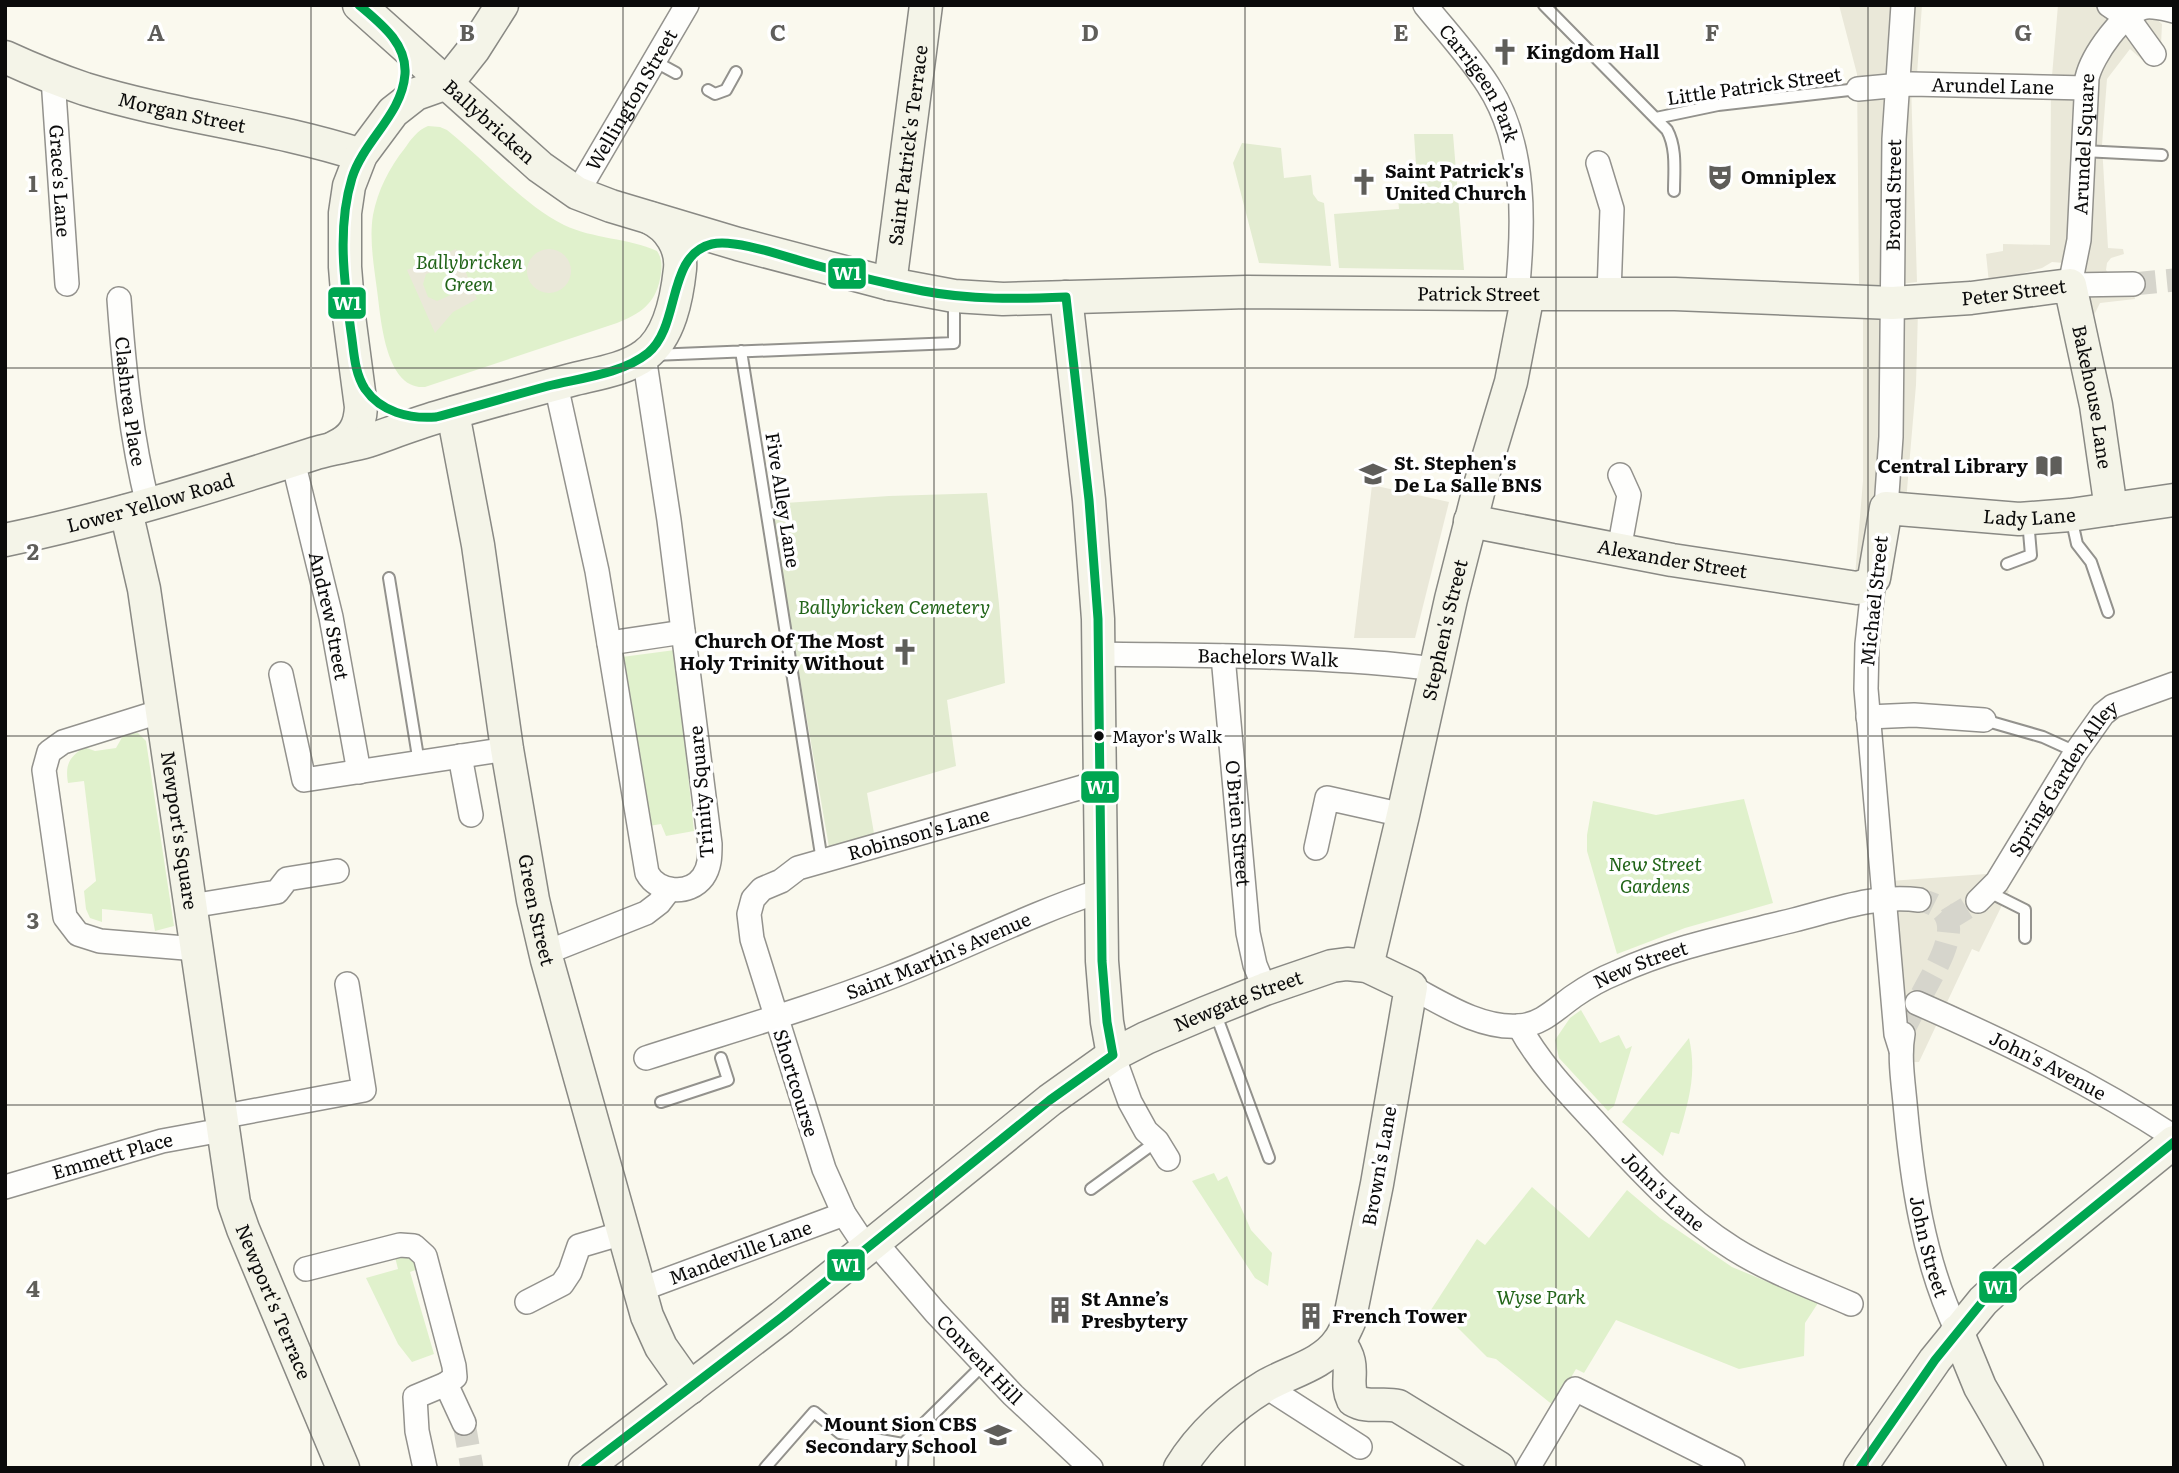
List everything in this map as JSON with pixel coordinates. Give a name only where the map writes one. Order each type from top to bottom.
[{"type":"street","points":[[359,5],[447,83],[474,49],[502,5]]},
{"type":"street","name":"Wellington Street","points":[[577,192],[687,5]]},
{"type":"street","name":"Saint Patrick's Terrace","points":[[890,284],[926,5]]},
{"type":"street","name":"Carrigeen Park","points":[[1425,5],[1481,74],[1506,122],[1514,153],[1520,202],[1523,295]]},
{"type":"street","name":"Broad Street","points":[[1892,303],[1894,139],[1903,5]]},
{"type":"street","name":"Arundel Square","points":[[2070,285],[2079,240],[2089,69],[2119,12],[2163,8]]},
{"type":"street","points":[[2119,12],[2154,54]]},
{"type":"street","points":[[393,36],[403,55],[405,70],[401,98],[393,112]]},
{"type":"street","name":"Morgan Street","points":[[5,57],[53,78],[120,98],[361,155]]},
{"type":"street","name":"Grace's Lane","points":[[53,78],[67,284]]},
{"type":"street","name":"Ballybricken","points":[[335,447],[350,438],[360,421],[361,399],[349,316],[344,240],[349,186],[361,155],[393,112],[416,93],[447,83],[540,167],[577,192],[611,206],[738,244],[890,284],[986,299],[1066,297]]},
{"type":"street","name":"Arundel Lane","points":[[1858,89],[1898,85],[2086,88]]},
{"type":"street","points":[[1598,163],[1612,209],[1609,294]]},
{"type":"street","name":"Ballybricken","points":[[293,461],[625,365],[644,356],[658,342],[666,328],[680,262],[676,243],[665,228],[648,217]]},
{"type":"street","name":"Ballybricken","points":[[678,277],[685,264],[701,249],[723,242],[738,244]]},
{"type":"street","name":"Peter Street","points":[[1892,303],[1971,298],[2070,285],[2133,284]]},
{"type":"street","name":"Bakehouse Lane","points":[[2070,285],[2096,405],[2111,509]]},
{"type":"street","name":"Patrick Street","points":[[1066,297],[1247,292],[1609,294],[1721,295],[1892,303]]},
{"type":"street","name":"Stephen's Street","points":[[1367,966],[1404,816],[1470,521],[1511,382],[1523,295]]},
{"type":"street","points":[[1066,297],[1093,540],[1100,654],[1100,891],[1105,1004],[1113,1055],[1130,1102],[1146,1131],[1162,1150]]},
{"type":"street","name":"Clashrea Place","points":[[119,299],[128,406],[136,453],[137,508]]},
{"type":"street","name":"Michael Street","points":[[1885,899],[1868,717],[1867,655],[1874,578],[1886,508],[1891,437],[1892,303]]},
{"type":"street","name":"Trinity Square","points":[[644,356],[669,520],[710,860],[704,876],[696,884],[669,890]]},
{"type":"street","name":"Ballybricken","points":[[358,374],[370,394],[384,407],[409,417],[424,419],[445,415]]},
{"type":"street","points":[[545,953],[646,913],[659,903],[669,890],[654,884],[647,873],[644,860],[583,502],[556,384]]},
{"type":"street","name":"Green Street","points":[[445,415],[480,558],[507,749],[545,953],[639,1290],[655,1336],[690,1388]]},
{"type":"street","name":"Lower Yellow Road","points":[[5,540],[137,508],[293,461]]},
{"type":"street","name":"Andrew Street","points":[[293,461],[331,617],[359,772]]},
{"type":"street","points":[[1619,550],[1629,495],[1620,475]]},
{"type":"street","name":"Lady Lane","points":[[1886,508],[2028,519],[2174,500]]},
{"type":"street","name":"Newport's Square","points":[[137,508],[142,575],[221,1123]]},
{"type":"street","name":"Alexander Street","points":[[1470,521],[1736,571],[1848,587],[1863,587],[1874,578]]},
{"type":"street","points":[[609,643],[683,632]]},
{"type":"street","name":"Bachelors Walk","points":[[1100,654],[1351,661],[1435,669]]},
{"type":"street","name":"O'Brien Street","points":[[1223,656],[1248,933],[1255,965],[1265,989]]},
{"type":"street","points":[[281,674],[304,780],[507,749]]},
{"type":"street","name":"Spring Garden Alley","points":[[1983,897],[2097,721],[2113,706],[2174,684]]},
{"type":"street","points":[[162,710],[63,742],[49,752],[44,770],[53,841],[65,917],[78,934],[100,941],[197,949]]},
{"type":"street","points":[[1868,717],[1935,715],[1984,720]]},
{"type":"street","points":[[460,756],[471,815]]},
{"type":"street","name":"Robinson's Lane","points":[[750,907],[757,893],[780,881],[792,870],[1100,782]]},
{"type":"street","points":[[1317,848],[1327,798],[1404,816]]},
{"type":"street","points":[[191,906],[277,892],[288,879],[337,871]]},
{"type":"street","name":"Saint Martin's Avenue","points":[[646,1058],[885,979],[1058,905],[1100,891]]},
{"type":"street","points":[[1885,899],[1919,900]]},
{"type":"street","name":"New Street","points":[[1520,1026],[1537,1022],[1597,982],[1636,965],[1745,932],[1885,899]]},
{"type":"street","name":"John Street","points":[[1885,899],[1896,1034],[1901,1049],[1912,1164],[1922,1229],[1941,1296],[1980,1387],[2027,1468]]},
{"type":"street","name":"Shortcourse","points":[[750,907],[750,929],[824,1169],[844,1214],[872,1247]]},
{"type":"street","name":"Newgate Street","points":[[584,1468],[872,1247],[1083,1074],[1146,1038],[1265,989],[1332,966],[1367,966]]},
{"type":"street","points":[[1367,966],[1482,1021],[1520,1026]]},
{"type":"street","name":"Emmett Place","points":[[5,1187],[221,1123],[364,1090],[347,984]]},
{"type":"street","name":"Brown's Lane","points":[[1339,1342],[1349,1322],[1377,1184],[1410,987]]},
{"type":"street","name":"John's Avenue","points":[[1917,1003],[2069,1076],[2117,1102],[2174,1139]]},
{"type":"street","name":"John Street","points":[[1901,1049],[1906,1025]]},
{"type":"street","name":"John's Lane","points":[[1520,1026],[1542,1061],[1567,1092],[1647,1178],[1684,1212],[1753,1261],[1851,1304]]},
{"type":"street","name":"Newport's Terrace","points":[[221,1123],[237,1215],[343,1468]]},
{"type":"street","points":[[1860,1468],[1957,1331],[1983,1301],[2174,1139]]},
{"type":"street","name":"Mandeville Lane","points":[[639,1290],[844,1214]]},
{"type":"street","points":[[527,1302],[562,1284],[570,1272],[579,1246],[623,1233]]},
{"type":"street","points":[[306,1269],[400,1245],[414,1246],[425,1256],[455,1377],[446,1384],[415,1397],[417,1431],[425,1468]]},
{"type":"street","name":"Convent Hill","points":[[872,1247],[1013,1395],[1091,1468]]},
{"type":"street","points":[[1180,1468],[1212,1428],[1235,1407],[1265,1386],[1321,1358],[1339,1342],[1348,1354],[1350,1394],[1353,1400],[1368,1406],[1398,1406],[1499,1468]]},
{"type":"street","points":[[446,1384],[464,1423]]},
{"type":"street","points":[[1265,1386],[1360,1447]]},
{"type":"street","points":[[1528,1468],[1575,1388],[1733,1468]]},
{"type":"lane","points":[[1544,5],[1667,130],[1672,143],[1674,191]]},
{"type":"lane","points":[[654,61],[676,73]]},
{"type":"lane","points":[[708,90],[715,93],[726,90],[736,72]]},
{"type":"lane","name":"Little Patrick Street","points":[[1656,118],[1718,105],[1858,89]]},
{"type":"lane","points":[[2083,151],[2162,155]]},
{"type":"lane","name":"Ballybricken","points":[[644,356],[954,343],[954,296]]},
{"type":"lane","name":"Five Alley Lane","points":[[741,351],[822,861]]},
{"type":"lane","points":[[2070,515],[2077,544],[2091,562],[2108,611]]},
{"type":"lane","points":[[2007,564],[2031,555],[2028,519]]},
{"type":"lane","points":[[389,578],[419,763]]},
{"type":"lane","points":[[1984,720],[2043,737],[2076,752]]},
{"type":"lane","points":[[1983,897],[2025,910],[2025,938]]},
{"type":"lane","points":[[1214,1009],[1269,1158]]},
{"type":"lane","points":[[661,1102],[728,1080],[721,1058]]},
{"type":"lane","points":[[1091,1189],[1162,1150]]},
{"type":"lane","points":[[902,1468],[903,1444],[984,1364]]},
{"type":"lane","points":[[765,1468],[814,1412],[840,1433],[903,1444]]},
{"type":"green space","name":"Ballybricken Green","points":[[428,126],[447,130],[518,193],[564,225],[657,251],[661,272],[658,288],[650,302],[633,316],[617,323],[425,387],[412,385],[401,377],[393,365],[383,334],[373,262],[372,224],[378,197],[389,171],[412,138]]},
{"type":"green space","points":[[1414,134],[1453,134],[1464,270],[1339,268],[1334,214],[1399,209],[1398,198],[1418,195]]},
{"type":"green space","points":[[1242,143],[1281,148],[1284,178],[1311,175],[1313,194],[1318,201],[1324,203],[1331,266],[1259,263],[1233,163]]},
{"type":"green space","name":"Ballybricken Cemetery","points":[[987,493],[1005,683],[947,700],[956,766],[867,793],[875,839],[830,853],[770,504]]},
{"type":"green space","points":[[675,650],[694,831],[666,836],[661,824],[649,826],[622,657]]},
{"type":"green space","points":[[138,733],[146,741],[174,926],[155,931],[152,914],[102,909],[102,922],[90,918],[84,891],[96,881],[84,781],[68,783],[67,776],[69,762],[84,747],[95,751],[116,748],[124,734]]},
{"type":"green space","name":"New Street Gardens","points":[[1744,799],[1773,903],[1685,928],[1617,954],[1587,851],[1593,801],[1656,815]]},
{"type":"green space","points":[[1581,1010],[1600,1043],[1619,1035],[1626,1049],[1632,1046],[1614,1106],[1608,1111],[1559,1058],[1555,1040],[1570,1018]]},
{"type":"green space","points":[[1689,1038],[1692,1075],[1689,1098],[1679,1134],[1671,1132],[1663,1156],[1622,1122]]},
{"type":"green space","points":[[1214,1173],[1218,1181],[1227,1176],[1251,1230],[1272,1253],[1268,1286],[1255,1278],[1192,1181]]},
{"type":"green space","name":"Wyse Park","points":[[1532,1187],[1589,1238],[1627,1190],[1660,1218],[1732,1267],[1818,1303],[1805,1323],[1804,1356],[1739,1369],[1616,1320],[1584,1373],[1576,1369],[1554,1406],[1496,1359],[1487,1357],[1446,1316],[1429,1313],[1477,1239],[1485,1245]]},
{"type":"green space","points":[[394,1253],[409,1257],[418,1269],[410,1272],[434,1354],[412,1362],[398,1344],[366,1278],[398,1269]]},
{"type":"shaded area","points":[[1839,5],[1922,5],[1917,74],[1911,84],[1917,282],[1859,285],[1857,74]]},
{"type":"shaded area","points":[[2058,5],[2142,5],[2162,24],[2161,45],[2147,64],[2130,49],[2107,79],[2102,145],[2108,248],[2123,249],[2124,254],[2111,258],[2106,270],[2110,275],[2131,277],[2135,299],[2100,303],[2091,321],[2075,264],[2052,262],[2042,268],[1989,283],[1986,254],[2003,251],[2003,244],[2050,245],[2051,88]]},
{"type":"shaded area","points":[[456,249],[477,299],[453,312],[435,333],[407,270]],"holes":[[[441,268],[451,272],[456,285],[453,294],[437,301],[428,297],[423,284],[426,274]]]},
{"type":"shaded area","points":[[549,249],[558,250],[565,255],[570,262],[570,280],[565,287],[558,292],[549,293],[540,292],[533,287],[528,280],[527,271],[528,262],[533,255],[540,250]]},
{"type":"shaded area","points":[[1863,310],[1918,311],[1916,385],[1904,525],[1898,525],[1892,580],[1855,576],[1863,481]]},
{"type":"shaded area","points":[[1372,485],[1449,502],[1415,638],[1354,638]]},
{"type":"shaded area","points":[[1986,874],[2009,891],[1979,952],[1972,949],[1919,1062],[1890,1063],[1890,881]]},
{"type":"tunnel","points":[[2133,284],[2174,280]]},
{"type":"tunnel","points":[[1906,1025],[1940,961],[1948,935],[1948,923],[1944,913],[1935,905],[1919,900]]},
{"type":"tunnel","points":[[1947,920],[1978,901]]},
{"type":"tunnel","points":[[464,1423],[472,1468]]},
{"type":"transit line","name":"W1","points":[[359,5],[391,35],[402,53],[404,63],[405,74],[397,102],[365,151],[352,178],[343,235],[346,293],[359,376],[372,397],[396,412],[416,417],[436,417],[600,374],[638,360],[658,341],[687,262],[697,251],[712,244],[749,246],[828,269],[941,294],[994,298],[1066,297],[1089,500],[1098,619],[1102,961],[1107,1022],[1113,1055],[1050,1100],[782,1317],[585,1468]]},
{"type":"transit line","name":"W1","points":[[1860,1468],[1935,1360],[1983,1301],[2013,1273],[2174,1142]]},
{"type":"place","name":"Kingdom Hall","points":[[1505,52]]},
{"type":"place","name":"Omniplex","points":[[1720,177]]},
{"type":"place","name":"Saint Patrick's United Church","points":[[1364,182]]},
{"type":"place","name":"Central Library","points":[[2049,466]]},
{"type":"place","name":"St. Stephen's De La Salle BNS","points":[[1373,474]]},
{"type":"place","name":"Church Of The Most Holy Trinity Without","points":[[905,652]]},
{"type":"place","name":"Mayor's Walk","points":[[1099,736]]},
{"type":"place","name":"St Anne’s Presbytery","points":[[1060,1310]]},
{"type":"place","name":"French Tower","points":[[1311,1316]]},
{"type":"place","name":"Mount Sion CBS Secondary School","points":[[998,1435]]}]
